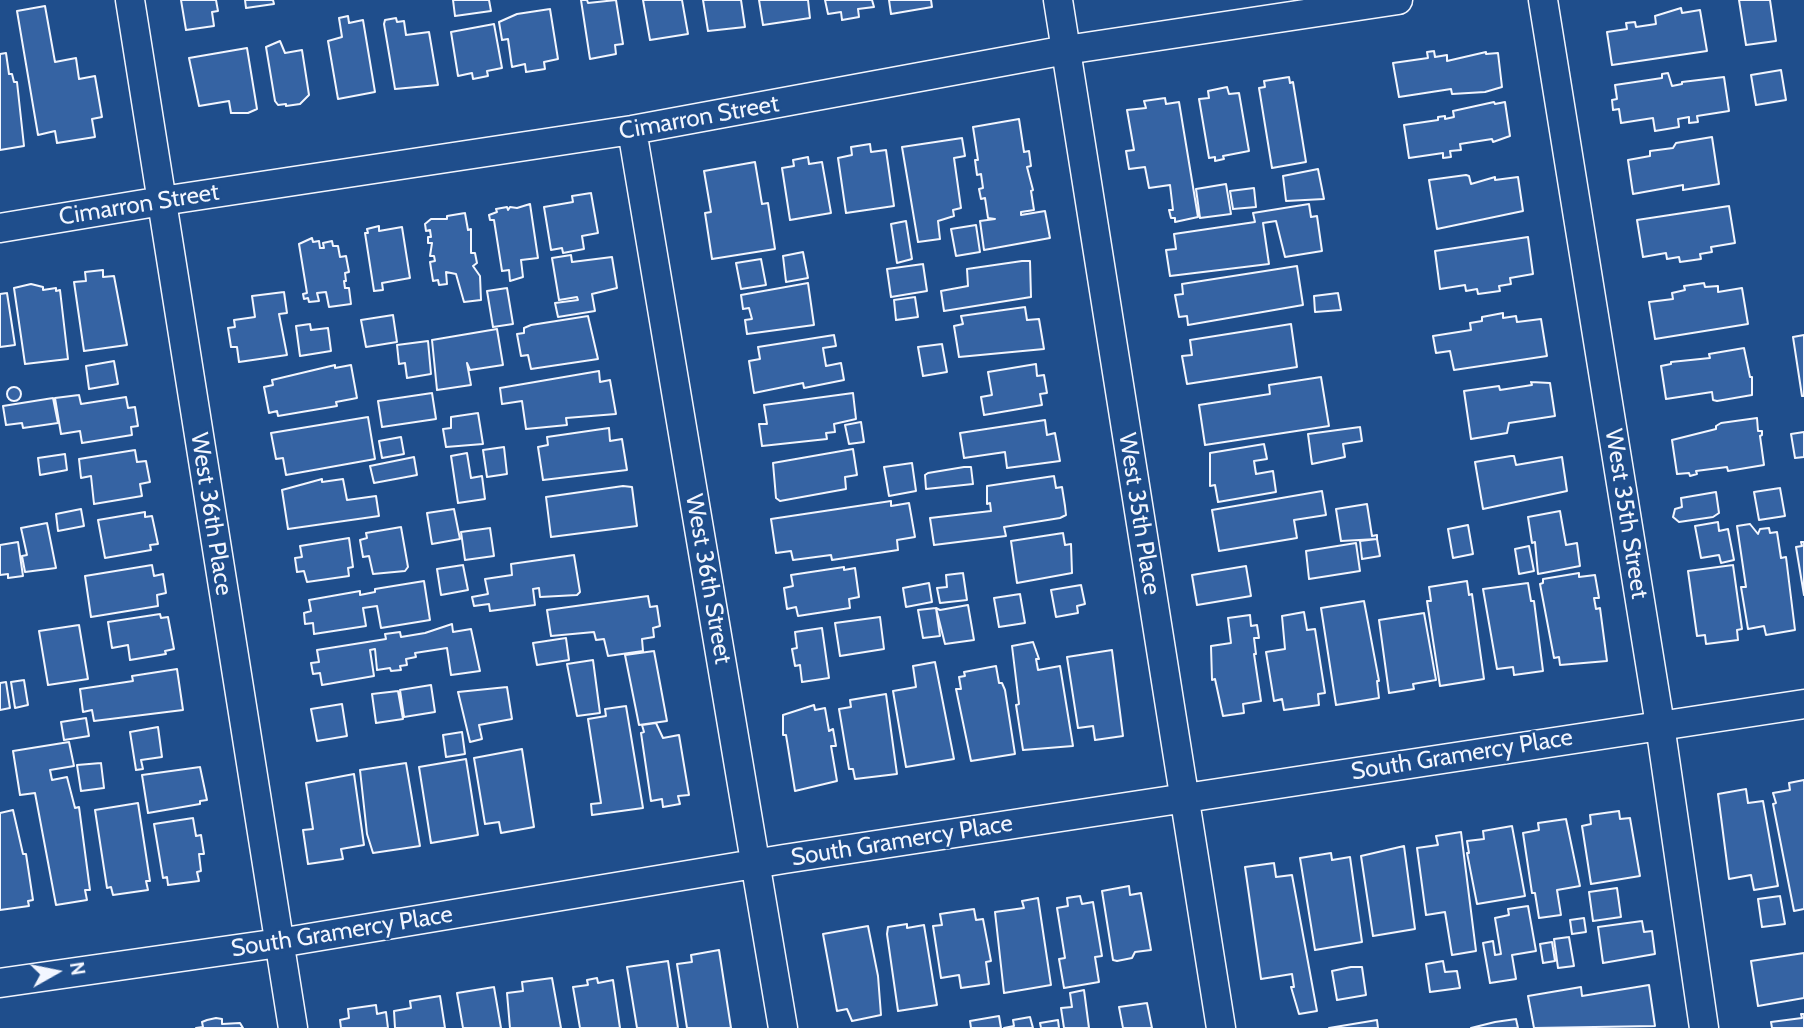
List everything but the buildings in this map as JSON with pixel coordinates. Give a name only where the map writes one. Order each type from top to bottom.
[{"type":"street","name":"West 36th Place","points":[[131,0],[293,1028]]},
{"type":"street","name":"West 35th Place","points":[[1058,0],[1221,1028]]},
{"type":"street","name":"Cimarron Street","points":[[0,228],[632,130],[1066,50],[1398,0]]},
{"type":"street","name":"West 35th Street","points":[[1543,0],[1660,724],[1704,1028]]},
{"type":"street","name":"West 36th Street","points":[[632,130],[783,1028]]},
{"type":"street","name":"South Gramercy Place","points":[[0,983],[279,943],[756,863],[1804,704]]}]
